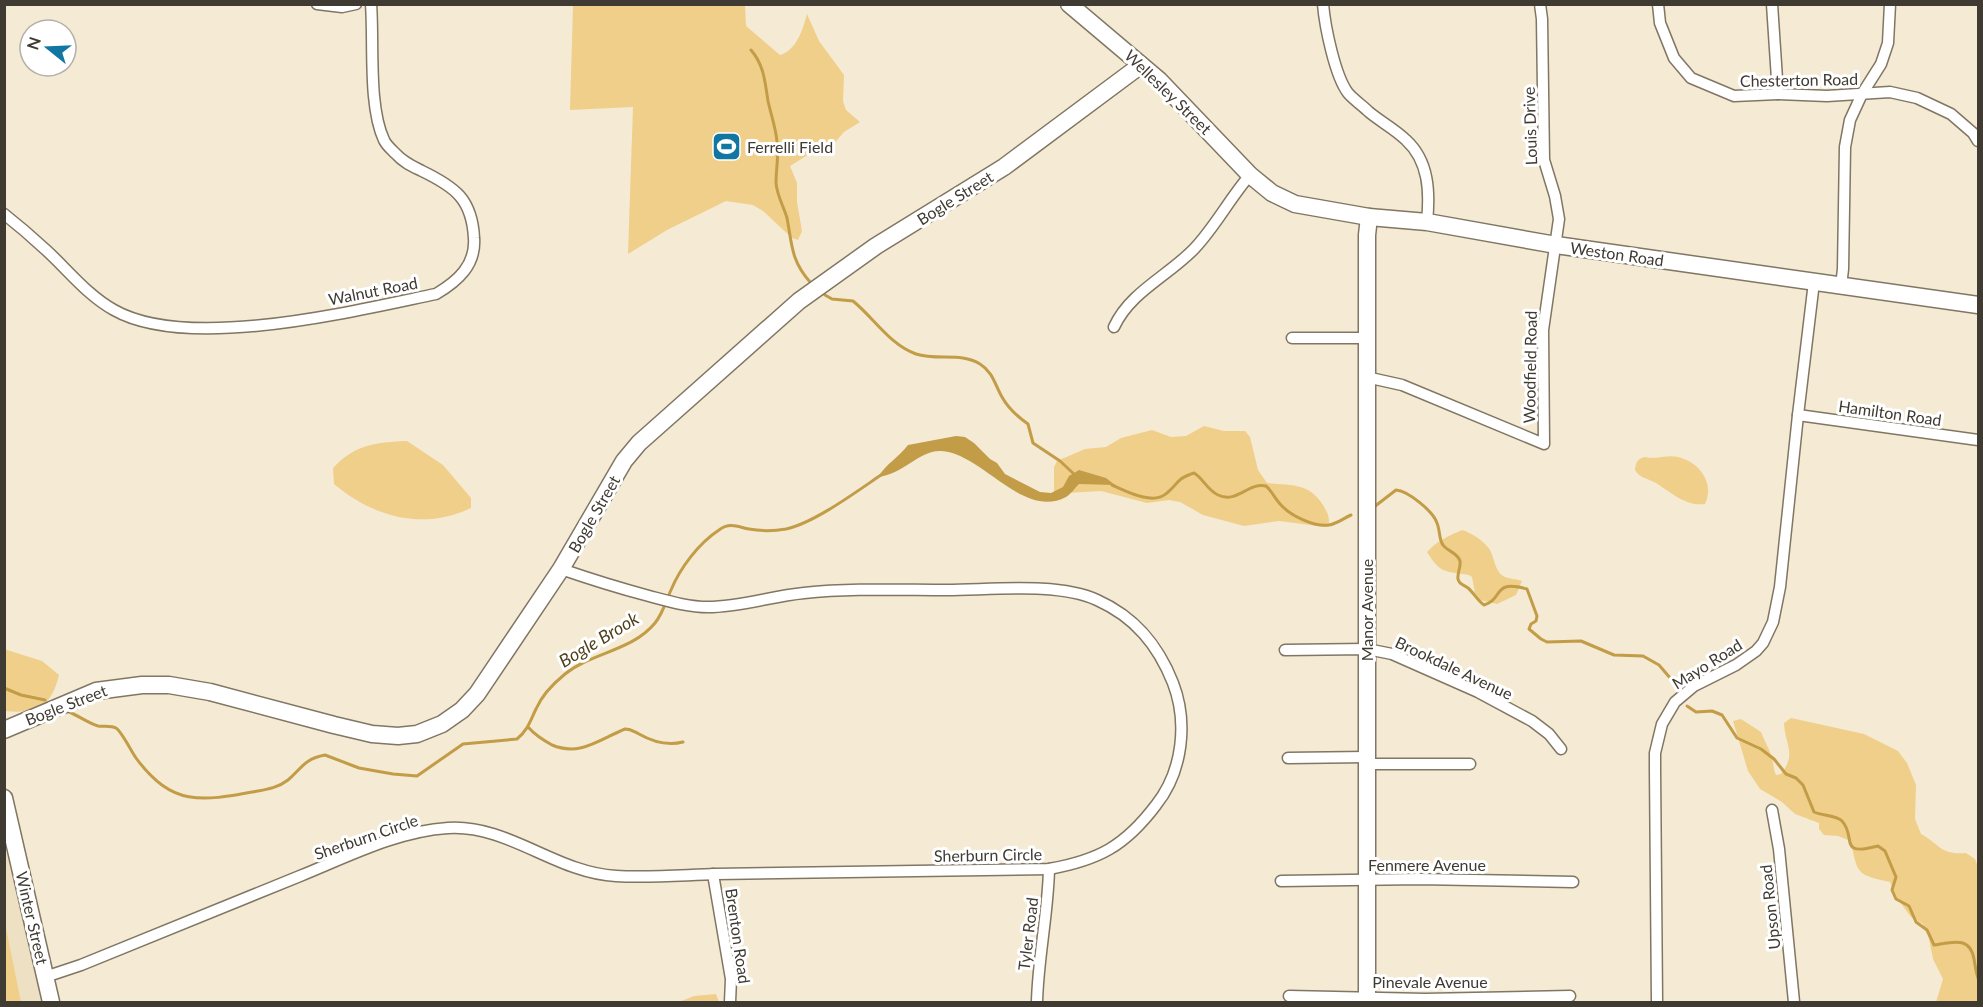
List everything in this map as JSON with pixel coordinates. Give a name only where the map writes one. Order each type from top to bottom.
[{"type":"street","points":[[317,4],[342,7],[356,4]]},
{"type":"street","name":"Walnut Road","points":[[4,214],[46,250],[78,283],[114,310],[150,324],[180,329],[210,329],[292,321],[436,294],[453,284],[467,268],[475,248],[473,217],[458,193],[443,181],[402,161],[384,142],[376,116],[371,4]]},
{"type":"street","name":"Wellesley Street","points":[[1069,4],[1142,65],[1256,180]]},
{"type":"street","points":[[1323,4],[1336,67],[1348,93],[1382,123],[1405,138],[1417,152],[1426,171],[1430,199],[1427,222]]},
{"type":"street","name":"Louis Drive","points":[[1540,4],[1544,160],[1558,208],[1556,245]]},
{"type":"street","name":"Chesterton Road","points":[[1658,4],[1659,17],[1674,58],[1691,78],[1734,96],[1778,94],[1827,96],[1890,92],[1917,98],[1951,114],[1977,135]]},
{"type":"street","points":[[1773,4],[1778,94]]},
{"type":"street","points":[[1841,286],[1845,147],[1850,120],[1862,94],[1881,64],[1888,43],[1890,4]]},
{"type":"street","name":"Bogle Street","points":[[4,730],[96,691],[142,685],[169,685],[210,693],[372,734],[398,736],[417,734],[442,724],[462,710],[477,694],[561,569],[624,461],[639,443],[799,301],[876,246],[1004,167],[1142,65]]},
{"type":"street","points":[[1114,327],[1127,304],[1173,268],[1201,242],[1256,180]]},
{"type":"street","name":"Weston Road","points":[[1256,180],[1272,193],[1295,204],[1369,217],[1427,222],[1556,245],[1978,305]]},
{"type":"street","name":"Manor Avenue","points":[[1367,999],[1366,338],[1369,217]]},
{"type":"street","name":"Woodfield Road","points":[[1366,377],[1402,385],[1544,444],[1543,330],[1556,245]]},
{"type":"street","name":"Mayo Road","points":[[1657,1002],[1655,769],[1658,738],[1668,712],[1684,693],[1746,659],[1763,643],[1769,633],[1780,587],[1814,282]]},
{"type":"street","points":[[1292,338],[1366,338]]},
{"type":"street","name":"Hamilton Road","points":[[1798,415],[1978,440]]},
{"type":"street","name":"Sherburn Circle","points":[[45,977],[81,965],[374,846],[426,831],[448,828],[481,830],[552,859],[595,873],[614,876],[685,877],[713,874],[799,875],[1049,869],[1074,865],[1106,852],[1133,832],[1160,800],[1172,779],[1182,734],[1179,698],[1165,663],[1147,635],[1097,600],[1066,591],[1033,589],[806,593],[721,607],[700,607],[656,598],[561,569]]},
{"type":"street","name":"Brookdale Avenue","points":[[1285,650],[1367,649],[1392,654],[1478,693],[1542,728],[1561,749]]},
{"type":"street","points":[[1288,758],[1470,764]]},
{"type":"street","name":"Winter Street","points":[[4,798],[51,1002]]},
{"type":"street","name":"Upson Road","points":[[1772,810],[1779,849],[1794,1002]]},
{"type":"street","name":"Tyler Road","points":[[1037,1002],[1038,971],[1047,913],[1049,869]]},
{"type":"street","name":"Brenton Road","points":[[713,874],[731,979],[730,1002]]},
{"type":"street","name":"Fenmere Avenue","points":[[1281,881],[1573,882]]},
{"type":"street","name":"Pinevale Avenue","points":[[1289,996],[1367,999],[1570,996]]},
{"type":"shaded area","name":"Ferrelli Field","points":[[573,5],[745,5],[746,26],[780,55],[795,44],[807,14],[819,41],[844,75],[843,101],[846,110],[860,122],[844,132],[830,148],[811,153],[790,166],[797,183],[797,202],[802,231],[798,240],[792,238],[763,211],[753,205],[726,201],[667,230],[628,254],[633,107],[570,110]]},
{"type":"shaded area","points":[[1204,426],[1224,431],[1245,431],[1250,437],[1258,470],[1267,483],[1298,486],[1311,492],[1328,514],[1329,523],[1326,527],[1279,521],[1244,526],[1203,515],[1180,502],[1169,500],[1147,503],[1101,491],[1067,493],[1054,491],[1054,467],[1057,461],[1085,449],[1106,447],[1121,438],[1152,430],[1171,437],[1186,436]]},
{"type":"shaded area","points":[[956,436],[965,437],[974,443],[997,463],[1005,474],[1040,492],[1051,493],[1063,487],[1069,476],[1079,470],[1106,478],[1115,485],[1079,484],[1066,497],[1050,502],[1034,500],[1018,493],[972,462],[956,454],[941,451],[926,454],[896,472],[878,477],[908,445]]},
{"type":"shaded area","points":[[407,441],[443,465],[471,498],[471,508],[435,519],[399,517],[365,505],[334,484],[333,468],[349,454],[366,446]]},
{"type":"shaded area","points":[[1674,456],[1693,464],[1704,475],[1707,482],[1708,496],[1705,504],[1684,501],[1639,475],[1635,470],[1636,463],[1645,457]]},
{"type":"shaded area","points":[[1462,530],[1477,538],[1490,550],[1500,574],[1522,581],[1516,595],[1497,604],[1480,600],[1475,593],[1472,577],[1444,570],[1436,564],[1427,552],[1443,539]]},
{"type":"shaded area","points":[[4,649],[42,661],[59,675],[52,695],[41,706],[26,711],[5,711]]},
{"type":"shaded area","points":[[1791,718],[1864,734],[1898,751],[1907,763],[1916,785],[1915,819],[1921,834],[1946,851],[1966,853],[1975,859],[1978,867],[1978,1002],[1936,1002],[1943,979],[1933,959],[1928,934],[1923,924],[1911,917],[1897,898],[1890,882],[1865,875],[1857,867],[1851,841],[1838,836],[1824,835],[1819,829],[1819,823],[1795,814],[1782,802],[1760,789],[1748,771],[1733,721],[1741,719],[1761,732],[1770,752],[1776,775],[1781,774],[1788,761],[1789,749],[1784,723]]},
{"type":"shaded area","points":[[4,842],[12,873],[41,1002],[5,1002]]},
{"type":"shaded area","points":[[5,923],[21,1002],[5,1002]]},
{"type":"shaded area","points":[[716,994],[719,1002],[679,1002],[694,996]]},
{"type":"waterway","points":[[751,50],[763,74],[776,132],[778,147],[776,183],[787,218],[791,244],[799,267],[810,282]]},
{"type":"waterway","points":[[825,295],[832,299],[853,301],[890,338],[907,350],[924,356],[965,358],[980,364],[991,375],[1007,405],[1028,424],[1033,443],[1060,461],[1074,474]]},
{"type":"waterway","name":"Bogle Brook","points":[[1112,485],[1147,498],[1161,497],[1181,479],[1194,473],[1214,493],[1225,497],[1237,495],[1254,487],[1266,486],[1285,509],[1303,520],[1317,524],[1332,524],[1351,515]]},
{"type":"waterway","name":"Bogle Brook","points":[[69,712],[98,726],[116,728],[150,774],[163,786],[190,797],[221,797],[274,787],[288,780],[304,764],[325,755],[359,768],[417,776],[463,744],[517,739],[521,736],[545,694],[565,674],[635,640],[655,623],[685,565],[697,549],[719,530],[730,526],[753,530],[786,529],[797,526],[835,506],[881,475]]},
{"type":"waterway","name":"Bogle Brook","points":[[1374,507],[1396,490],[1420,502],[1435,518],[1443,545],[1459,558],[1460,583],[1484,605],[1508,586],[1527,589],[1537,616],[1529,629],[1541,639],[1547,642],[1581,641],[1614,655],[1643,656],[1659,665],[1671,679]]},
{"type":"waterway","name":"Bogle Brook","points":[[4,688],[21,695],[45,700]]},
{"type":"waterway","name":"Bogle Brook","points":[[1687,706],[1696,712],[1712,711],[1722,715],[1737,738],[1761,749],[1774,759],[1786,774],[1796,778],[1803,785],[1814,812],[1842,821],[1853,847],[1865,849],[1878,846],[1885,851],[1896,877],[1892,890],[1896,899],[1909,906],[1916,922],[1927,930],[1934,945],[1960,942],[1969,947],[1978,978]]},
{"type":"waterway","points":[[529,728],[552,745],[572,749],[590,745],[625,729],[660,742],[671,744],[683,742]]},
{"type":"place","name":"Ferrelli Field","points":[[726,147]]}]
